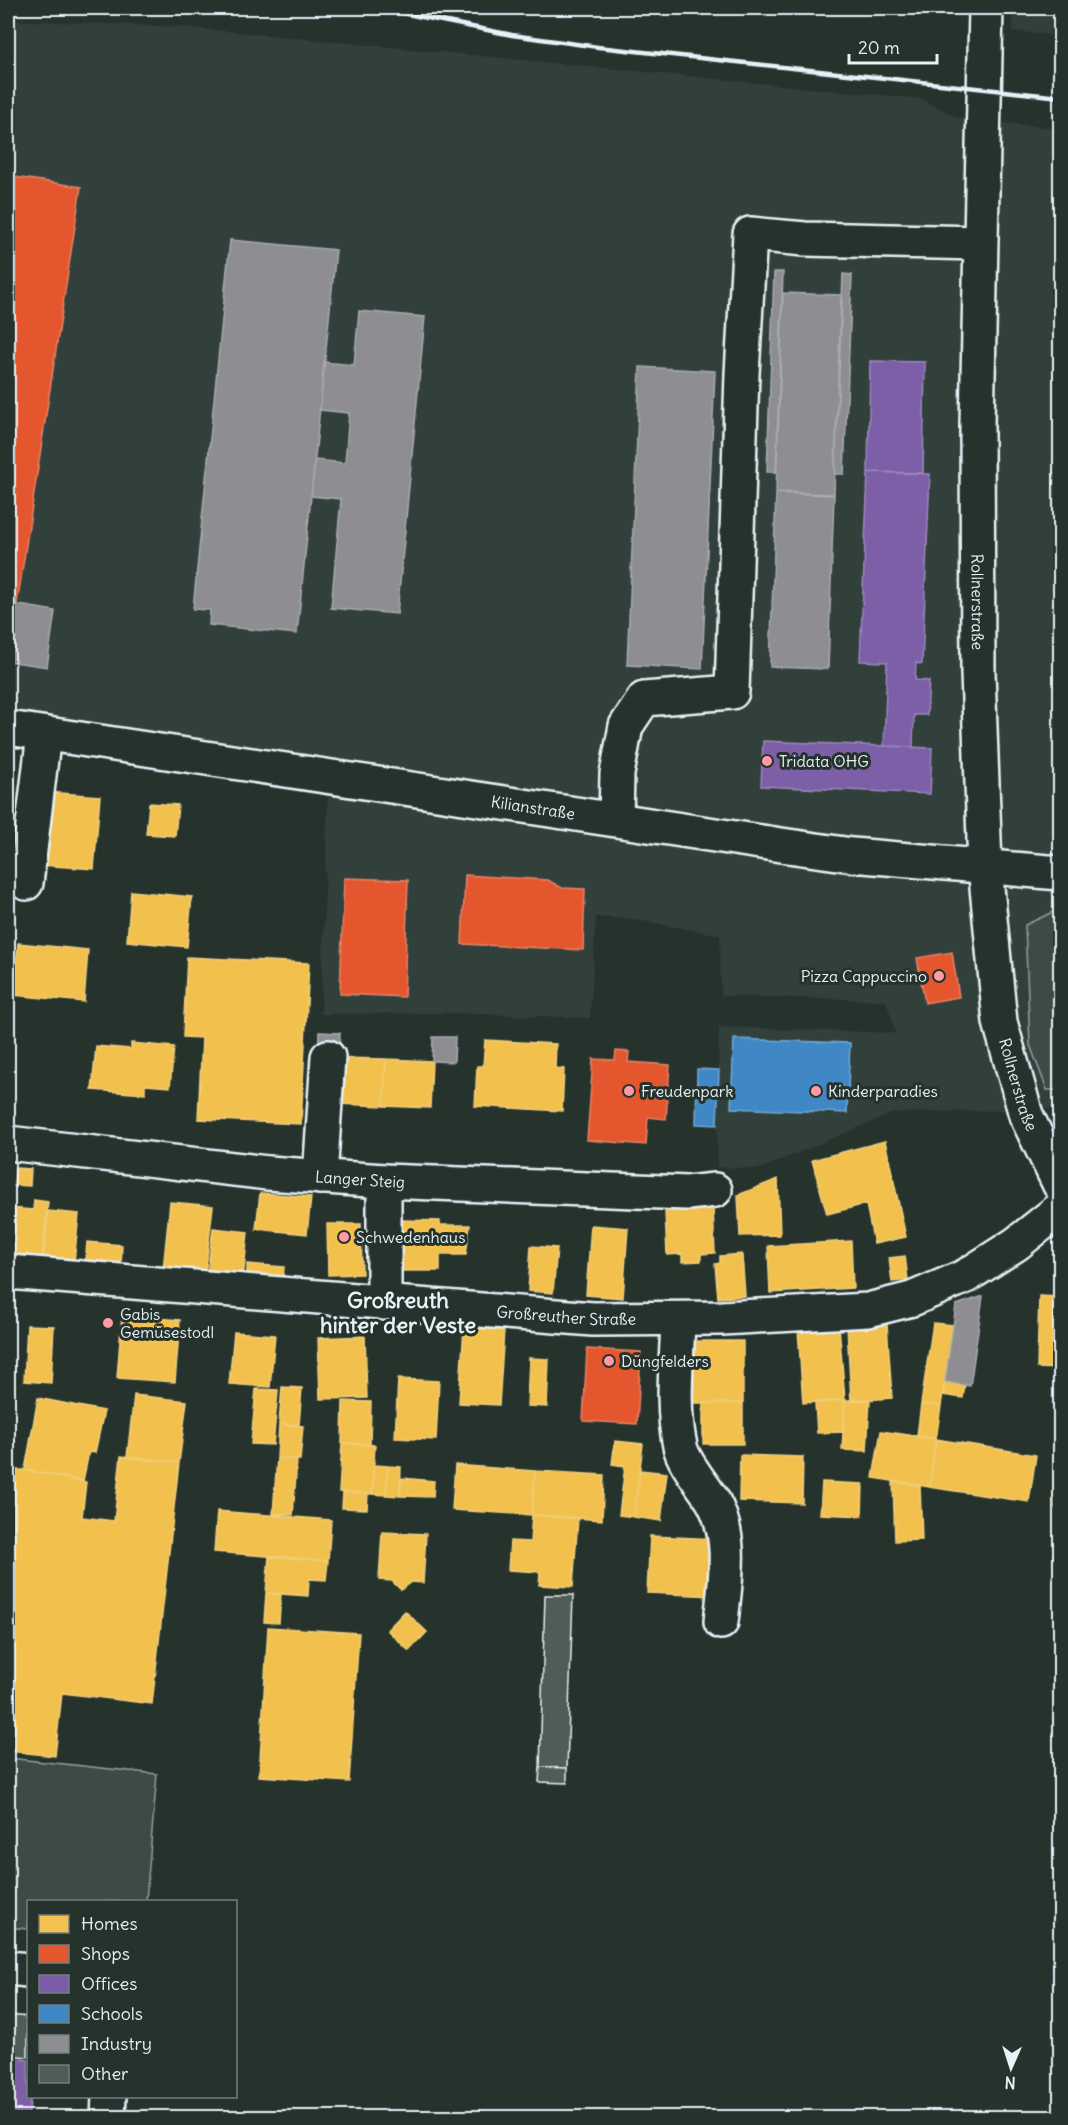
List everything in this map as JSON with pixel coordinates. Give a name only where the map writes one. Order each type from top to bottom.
[{"type":"street","name":"Rollnerstraße","points":[[986,8],[977,425],[978,672],[985,867],[1000,1022],[1026,1115],[1060,1185]]},
{"type":"street","points":[[616,819],[617,774],[626,726],[644,699],[732,692],[742,374],[750,234],[805,238],[980,243]]},
{"type":"street","name":"Kilianstraße","points":[[8,728],[781,845],[1060,873]]},
{"type":"street","points":[[26,883],[44,734]]},
{"type":"street","points":[[320,1177],[328,1057]]},
{"type":"street","name":"Langer Steig","points":[[8,1143],[320,1177],[687,1193],[715,1190]]},
{"type":"street","points":[[384,1181],[384,1303]]},
{"type":"street","name":"Großreuther Straße","points":[[8,1272],[593,1319],[722,1318],[868,1310],[912,1299],[966,1276],[1016,1244],[1060,1209]]},
{"type":"street","points":[[678,1318],[675,1412],[681,1449],[721,1517],[725,1535],[727,1558],[721,1622]]},
{"type":"street","points":[[8,1968],[27,1970]]},
{"type":"street","points":[[108,2118],[109,2098]]},
{"type":"shaded area","points":[[1013,8],[1060,8],[1060,36],[1013,31]]},
{"type":"shaded area","points":[[8,20],[183,27],[921,99],[958,118],[1060,129],[1060,1109],[893,1113],[759,1169],[717,1167],[719,1027],[896,1033],[886,1000],[721,996],[720,935],[632,919],[596,917],[590,1018],[457,1013],[321,1014],[328,791],[8,732]]},
{"type":"shaded area","points":[[1057,910],[1060,918],[1060,1090],[1047,1090],[1030,1045],[1025,925]]},
{"type":"shaded area","points":[[8,1758],[157,1774],[146,1900],[27,1900],[27,1929],[8,1927]]},
{"type":"building: Homes","points":[[8,791],[14,792],[11,827],[8,827]]},
{"type":"building: Homes","points":[[46,792],[100,796],[94,869],[40,865]]},
{"type":"building: Homes","points":[[149,803],[178,805],[175,836],[146,834]]},
{"type":"building: Homes","points":[[131,891],[192,897],[187,947],[127,941]]},
{"type":"building: Homes","points":[[18,943],[88,950],[84,1002],[13,995]]},
{"type":"building: Homes","points":[[187,957],[309,963],[301,1124],[198,1119],[202,1038],[183,1037]]},
{"type":"building: Homes","points":[[485,1040],[556,1044],[555,1068],[564,1069],[562,1111],[475,1106],[477,1066],[483,1066]]},
{"type":"building: Homes","points":[[131,1043],[174,1047],[170,1087],[145,1085],[145,1094],[92,1090],[96,1046],[131,1049]]},
{"type":"building: Homes","points":[[339,1058],[386,1059],[384,1106],[337,1104]]},
{"type":"building: Homes","points":[[386,1059],[432,1061],[430,1108],[384,1106]]},
{"type":"building: Homes","points":[[885,1141],[906,1237],[874,1244],[866,1204],[827,1214],[812,1160]]},
{"type":"building: Homes","points":[[15,1168],[31,1169],[30,1186],[14,1185]]},
{"type":"building: Homes","points":[[778,1179],[780,1235],[740,1236],[738,1195]]},
{"type":"building: Homes","points":[[260,1193],[311,1197],[307,1234],[256,1229]]},
{"type":"building: Homes","points":[[34,1200],[48,1202],[42,1258],[8,1255],[11,1208],[33,1210]]},
{"type":"building: Homes","points":[[170,1202],[213,1206],[205,1275],[163,1270]]},
{"type":"building: Homes","points":[[713,1208],[715,1253],[701,1254],[701,1261],[682,1262],[682,1254],[667,1255],[665,1211]]},
{"type":"building: Homes","points":[[48,1211],[79,1214],[74,1262],[43,1258]]},
{"type":"building: Homes","points":[[402,1220],[440,1221],[440,1225],[470,1225],[466,1255],[440,1255],[440,1271],[402,1271]]},
{"type":"building: Homes","name":"Schwedenhaus","points":[[327,1224],[361,1224],[362,1274],[328,1275]]},
{"type":"building: Homes","points":[[591,1225],[628,1228],[623,1298],[586,1295]]},
{"type":"building: Homes","points":[[213,1228],[248,1232],[243,1279],[207,1275]]},
{"type":"building: Homes","points":[[851,1241],[853,1288],[770,1293],[768,1246]]},
{"type":"building: Homes","points":[[87,1242],[122,1245],[121,1268],[85,1265]]},
{"type":"building: Homes","points":[[531,1246],[557,1248],[553,1293],[528,1291]]},
{"type":"building: Homes","points":[[742,1254],[745,1296],[718,1298],[715,1264],[720,1263],[720,1256]]},
{"type":"building: Homes","points":[[905,1256],[908,1280],[892,1282],[889,1258]]},
{"type":"building: Homes","points":[[247,1264],[284,1267],[283,1280],[247,1277]]},
{"type":"building: Homes","points":[[1039,1296],[1060,1297],[1060,1369],[1037,1368]]},
{"type":"building: Homes","points":[[122,1315],[180,1320],[175,1382],[117,1378]]},
{"type":"building: Homes","points":[[933,1323],[953,1325],[941,1406],[921,1404]]},
{"type":"building: Homes","points":[[887,1324],[892,1398],[851,1401],[847,1326]]},
{"type":"building: Homes","points":[[27,1325],[54,1326],[51,1383],[24,1381]]},
{"type":"building: Homes","points":[[839,1326],[845,1400],[803,1403],[798,1329]]},
{"type":"building: Homes","points":[[464,1327],[504,1330],[499,1405],[459,1403]]},
{"type":"building: Homes","points":[[234,1332],[275,1335],[270,1387],[229,1384]]},
{"type":"building: Homes","points":[[365,1336],[367,1398],[320,1399],[318,1338]]},
{"type":"building: Homes","points":[[692,1341],[743,1341],[743,1403],[692,1403]]},
{"type":"building: Homes","points":[[529,1358],[549,1359],[547,1407],[527,1406]]},
{"type":"building: Homes","points":[[398,1379],[439,1381],[436,1440],[395,1438]]},
{"type":"building: Homes","points":[[945,1382],[965,1385],[963,1398],[943,1395]]},
{"type":"building: Homes","points":[[282,1387],[302,1388],[299,1425],[279,1424]]},
{"type":"building: Homes","points":[[256,1389],[278,1390],[273,1445],[251,1444]]},
{"type":"building: Homes","points":[[134,1395],[187,1401],[179,1463],[127,1457]]},
{"type":"building: Homes","points":[[38,1398],[104,1411],[95,1453],[89,1452],[83,1481],[25,1470]]},
{"type":"building: Homes","points":[[870,1399],[867,1451],[842,1450],[845,1400]]},
{"type":"building: Homes","points":[[845,1400],[843,1432],[817,1433],[815,1403]]},
{"type":"building: Homes","points":[[343,1401],[371,1402],[370,1445],[342,1443]]},
{"type":"building: Homes","points":[[703,1403],[743,1403],[743,1444],[703,1444]]},
{"type":"building: Homes","points":[[921,1404],[941,1406],[936,1439],[917,1436]]},
{"type":"building: Homes","points":[[1058,1423],[1060,1423],[1060,1508],[1055,1508]]},
{"type":"building: Homes","points":[[279,1424],[303,1426],[300,1460],[277,1458]]},
{"type":"building: Homes","points":[[881,1431],[936,1439],[929,1487],[873,1478]]},
{"type":"building: Homes","points":[[936,1439],[1036,1455],[1029,1502],[929,1487]]},
{"type":"building: Homes","points":[[615,1441],[643,1444],[634,1517],[619,1515],[625,1466],[612,1464]]},
{"type":"building: Homes","points":[[342,1443],[375,1445],[372,1494],[339,1492]]},
{"type":"building: Homes","points":[[740,1455],[803,1457],[802,1503],[739,1501]]},
{"type":"building: Homes","points":[[121,1456],[179,1463],[152,1704],[62,1693],[55,1756],[8,1751],[8,1541],[16,1470],[86,1482],[82,1517],[114,1521]]},
{"type":"building: Homes","points":[[277,1458],[297,1460],[293,1515],[273,1514]]},
{"type":"building: Homes","points":[[374,1465],[388,1466],[386,1495],[372,1494]]},
{"type":"building: Homes","points":[[455,1465],[535,1471],[532,1515],[452,1510]]},
{"type":"building: Homes","points":[[388,1466],[401,1467],[400,1496],[386,1495]]},
{"type":"building: Homes","points":[[640,1470],[667,1473],[661,1521],[634,1517]]},
{"type":"building: Homes","points":[[535,1471],[604,1475],[602,1520],[532,1515]]},
{"type":"building: Homes","points":[[401,1478],[434,1481],[433,1497],[400,1496]]},
{"type":"building: Homes","points":[[893,1481],[920,1485],[922,1540],[895,1541]]},
{"type":"building: Homes","points":[[822,1482],[863,1484],[862,1516],[820,1514]]},
{"type":"building: Homes","points":[[343,1492],[368,1494],[367,1509],[342,1508]]},
{"type":"building: Homes","points":[[217,1511],[331,1520],[328,1561],[214,1552]]},
{"type":"building: Homes","points":[[532,1515],[578,1518],[573,1587],[539,1585],[540,1572],[508,1570],[510,1541],[530,1542]]},
{"type":"building: Homes","points":[[382,1532],[426,1534],[423,1583],[412,1582],[401,1590],[392,1581],[379,1580]]},
{"type":"building: Homes","points":[[650,1536],[719,1539],[716,1596],[647,1593]]},
{"type":"building: Homes","points":[[269,1556],[328,1561],[326,1580],[309,1579],[308,1596],[266,1593]]},
{"type":"building: Homes","points":[[266,1593],[281,1594],[279,1623],[264,1622]]},
{"type":"building: Homes","points":[[405,1611],[427,1632],[409,1651],[387,1630]]},
{"type":"building: Homes","points":[[268,1627],[359,1633],[349,1782],[259,1776]]},
{"type":"building: Shops","points":[[8,176],[81,187],[17,604],[8,603]]},
{"type":"building: Shops","points":[[465,875],[548,880],[562,888],[585,889],[583,950],[462,944]]},
{"type":"building: Shops","points":[[344,878],[408,880],[404,997],[340,994]]},
{"type":"building: Shops","points":[[952,952],[959,997],[925,1003],[917,958]]},
{"type":"building: Shops","name":"Freudenpark","points":[[616,1051],[629,1052],[628,1062],[670,1065],[666,1119],[648,1117],[646,1145],[587,1140],[593,1059],[615,1060]]},
{"type":"building: Shops","points":[[587,1349],[641,1352],[637,1424],[583,1421]]},
{"type":"building: Offices","points":[[870,361],[925,362],[923,473],[868,472]]},
{"type":"building: Offices","points":[[868,472],[930,474],[922,664],[916,663],[915,680],[929,681],[927,715],[914,715],[913,747],[884,746],[887,662],[860,661]]},
{"type":"building: Offices","points":[[763,741],[932,748],[930,794],[761,786]]},
{"type":"building: Offices","points":[[8,2058],[27,2060],[27,2098],[31,2098],[28,2118],[8,2118]]},
{"type":"building: Schools","points":[[734,1039],[850,1043],[847,1113],[731,1108]]},
{"type":"building: Schools","points":[[697,1069],[719,1070],[717,1125],[696,1124]]},
{"type":"building: Industry","points":[[230,240],[336,250],[297,634],[209,625],[210,610],[193,609]]},
{"type":"building: Industry","points":[[774,272],[783,272],[776,472],[767,472]]},
{"type":"building: Industry","points":[[843,274],[852,275],[844,474],[835,474]]},
{"type":"building: Industry","points":[[783,293],[841,295],[834,494],[776,492]]},
{"type":"building: Industry","points":[[359,311],[425,317],[397,614],[331,608],[341,499],[311,496],[315,460],[345,463],[349,413],[320,410],[324,362],[354,365]]},
{"type":"building: Industry","points":[[640,367],[715,371],[702,669],[627,665]]},
{"type":"building: Industry","points":[[776,493],[834,495],[828,669],[770,667]]},
{"type":"building: Industry","points":[[8,603],[55,611],[47,667],[8,661]]},
{"type":"building: Industry","points":[[319,1032],[340,1033],[339,1058],[318,1057]]},
{"type":"building: Industry","points":[[433,1037],[455,1037],[454,1062],[432,1061]]},
{"type":"building: Industry","points":[[983,1296],[970,1386],[945,1382],[956,1305]]},
{"type":"building: Other","points":[[545,1595],[573,1595],[567,1768],[540,1767]]},
{"type":"building: Other","points":[[540,1767],[567,1768],[567,1783],[539,1782]]},
{"type":"building: Other","points":[[8,2015],[27,2017],[27,2057],[8,2055]]},
{"type":"railway","points":[[377,8],[512,35],[598,47],[1060,97]]},
{"type":"place","name":"Tridata OHG","points":[[767,761]]},
{"type":"place","name":"Pizza Cappuccino","points":[[939,976]]},
{"type":"place","name":"Freudenpark","points":[[629,1091]]},
{"type":"place","name":"Kinderparadies","points":[[816,1091]]},
{"type":"place","name":"Schwedenhaus","points":[[344,1237]]},
{"type":"place","name":"Gabis Gemüsestodl","points":[[108,1323]]},
{"type":"place","name":"Düngfelders","points":[[609,1361]]},
{"type":"district","name":"Großreuth hinter der Veste","points":[[398,1312]]}]
